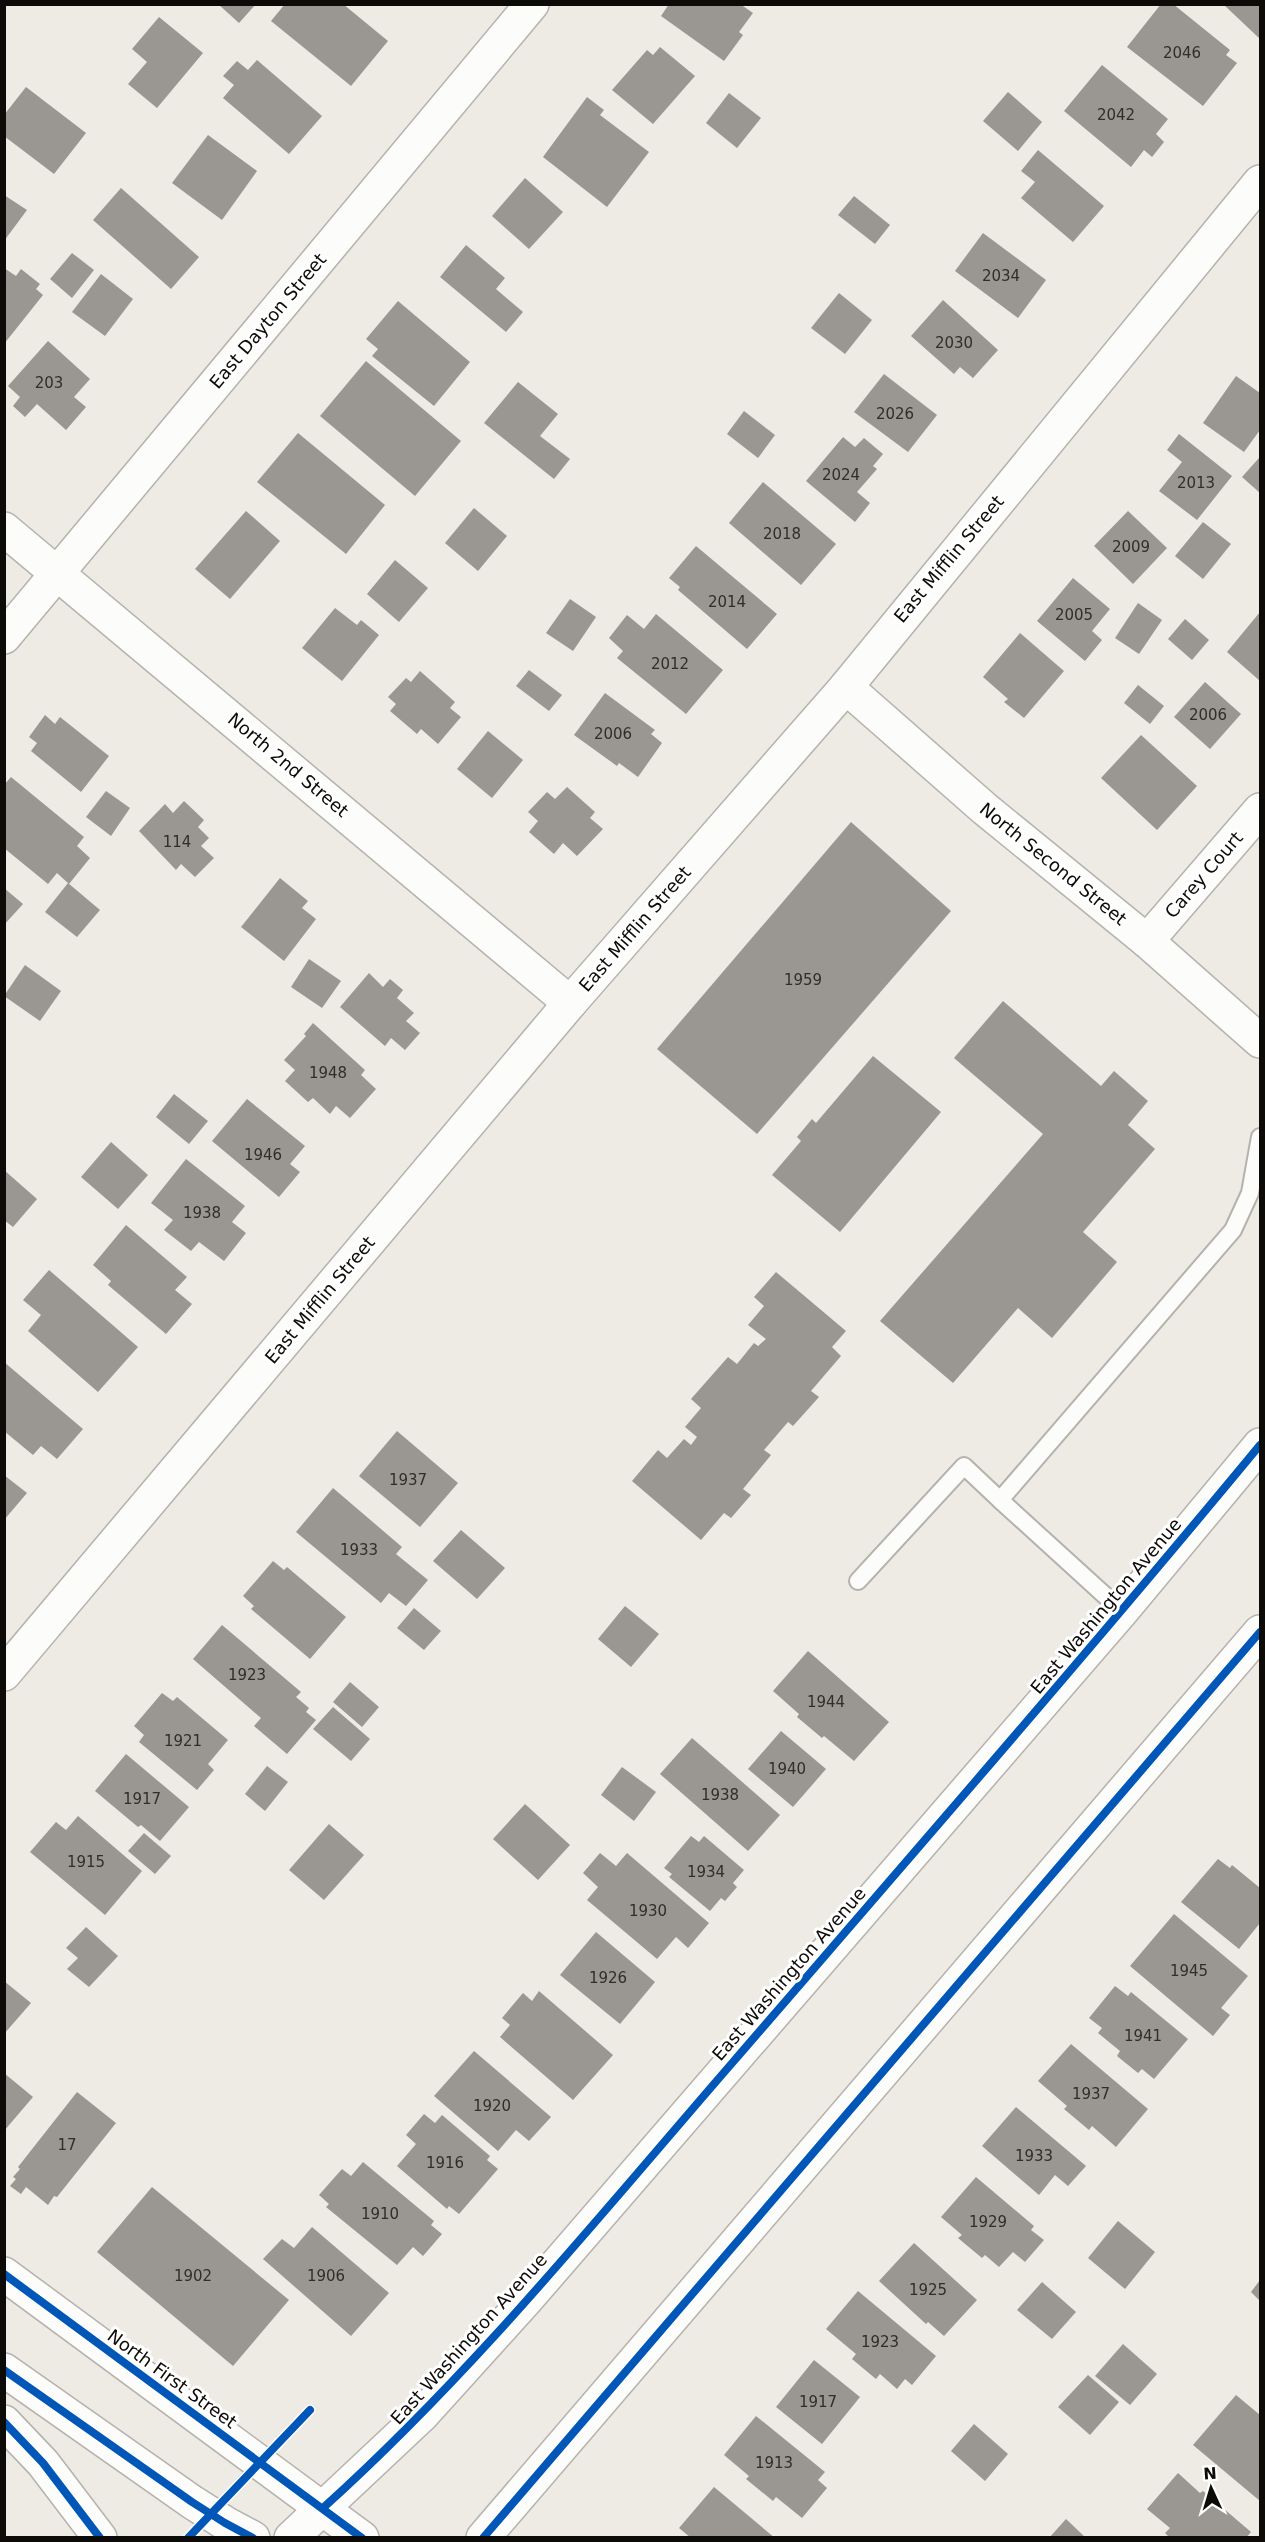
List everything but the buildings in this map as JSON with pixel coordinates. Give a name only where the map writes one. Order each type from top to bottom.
[{"type":"street","name":"East Dayton Street","points":[[4,637],[532,4]]},
{"type":"street","name":"East Mifflin Street","points":[[4,1674],[570,1003],[846,687],[1260,182]]},
{"type":"street","name":"North 2nd Street","points":[[4,529],[570,1003]]},
{"type":"street","name":"North Second Street","points":[[846,687],[985,809],[1147,941],[1260,1041]]},
{"type":"street","name":"Carey Court","points":[[1147,941],[1260,810]]},
{"type":"street","name":"East Washington Avenue","points":[[291,2538],[422,2415],[526,2300],[1122,1611],[1260,1444]]},
{"type":"street","points":[[483,2538],[1260,1632]]},
{"type":"street","name":"North First Street","points":[[4,2274],[362,2538]]},
{"type":"street","points":[[4,2370],[192,2502],[253,2538]]},
{"type":"street","points":[[4,2422],[43,2463],[100,2538]]},
{"type":"lane","points":[[1000,1500],[1233,1230],[1250,1192],[1260,1137]]},
{"type":"lane","points":[[858,1581],[964,1466],[1122,1611]]},
{"type":"cycle path","points":[[323,2508],[432,2403],[535,2291],[998,1755],[1260,1445]]},
{"type":"cycle path","points":[[483,2538],[1260,1632]]},
{"type":"cycle path","points":[[4,2274],[362,2538]]},
{"type":"cycle path","points":[[4,2370],[192,2502],[253,2538]]},
{"type":"cycle path","points":[[188,2538],[310,2410]]},
{"type":"cycle path","points":[[4,2422],[43,2463],[100,2538]]}]
